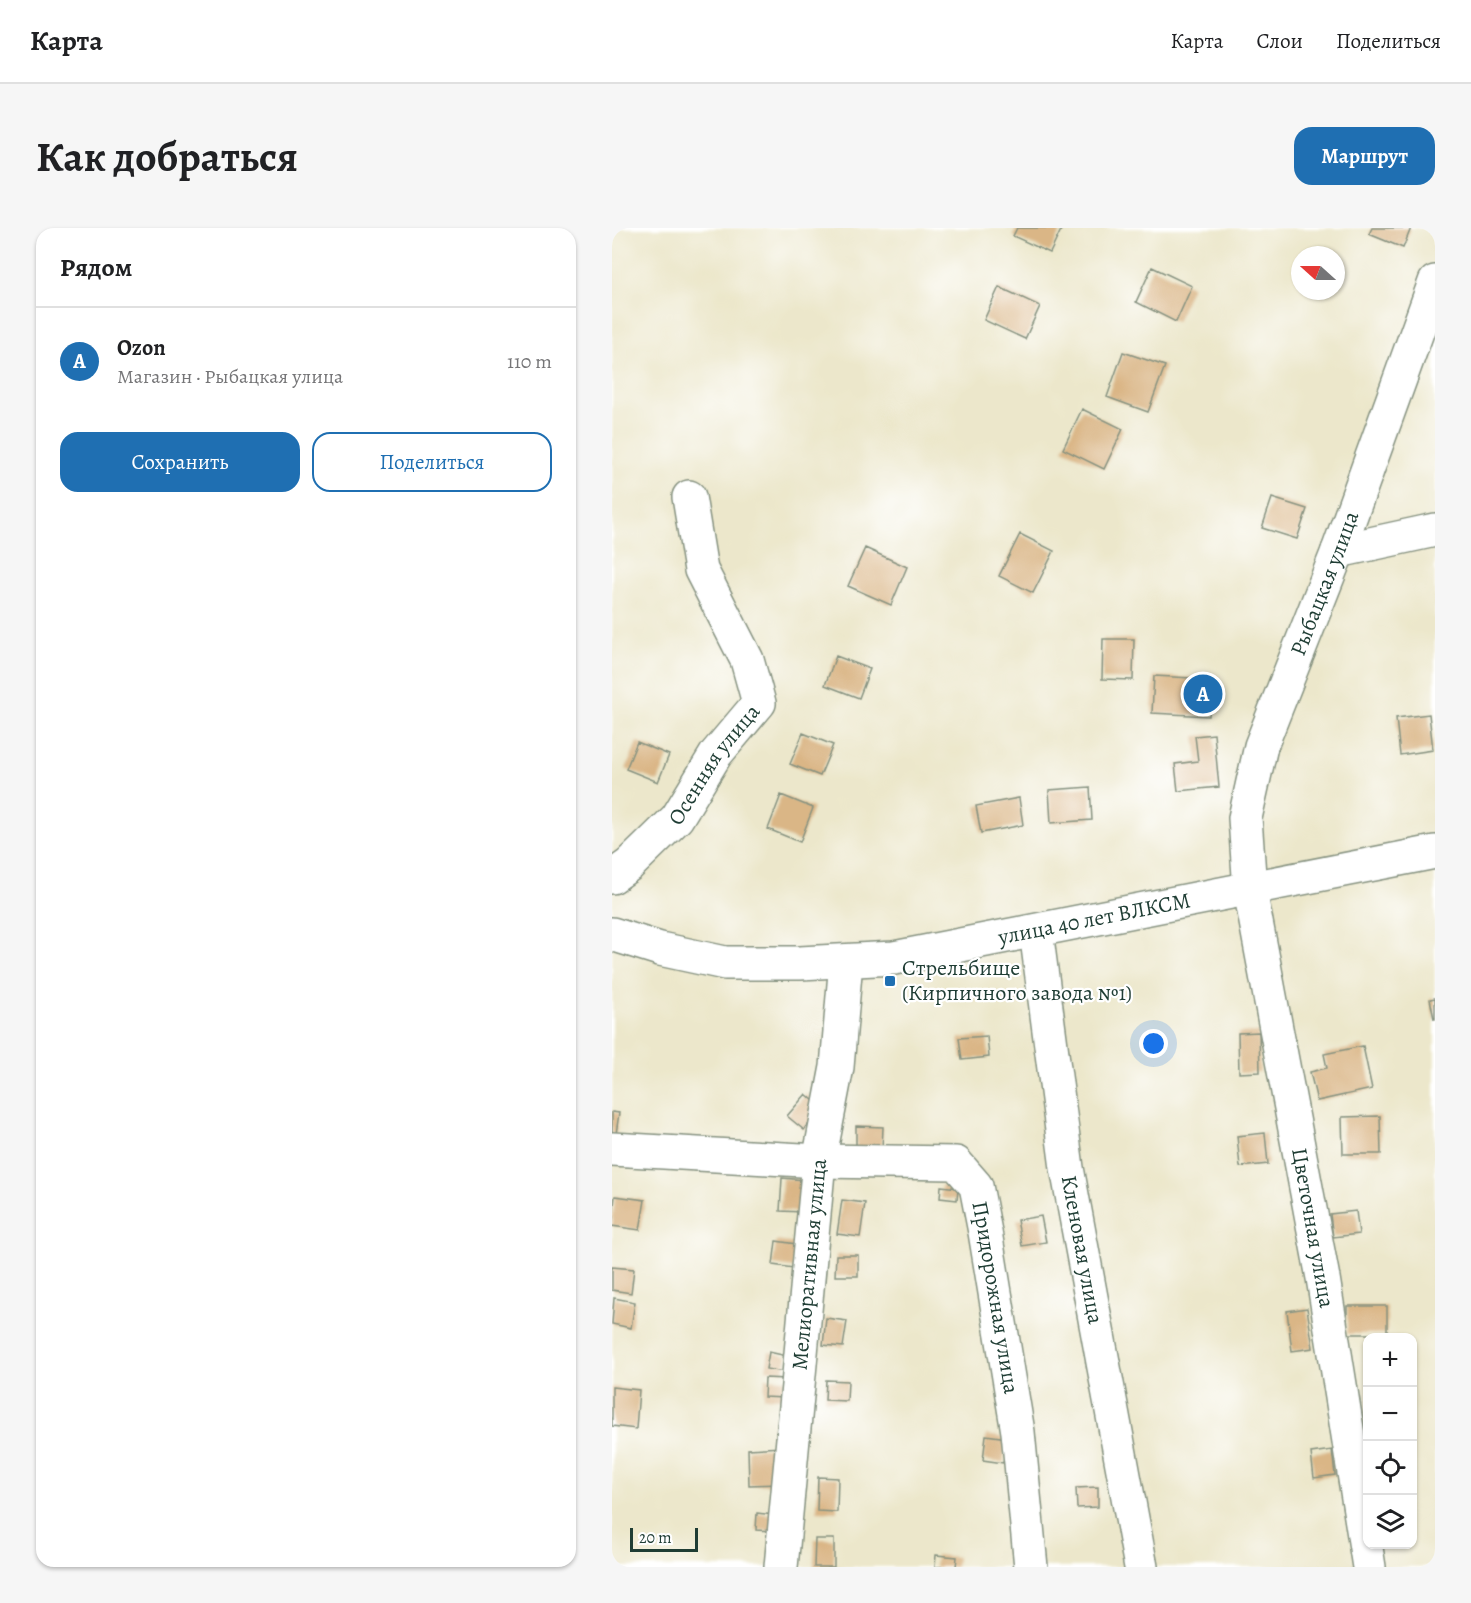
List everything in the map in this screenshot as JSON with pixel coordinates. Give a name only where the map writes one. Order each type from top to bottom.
[{"type":"street","name":"Рыбацкая улица","points":[[1250,890],[1245,818],[1261,746],[1338,551],[1435,282]]},
{"type":"street","name":"Осенняя улица","points":[[612,877],[629,865],[677,818],[716,754],[759,702],[747,660],[701,570],[689,497]]},
{"type":"street","points":[[1338,551],[1435,530]]},
{"type":"street","name":"улица 40 лет ВЛКСМ","points":[[612,934],[660,949],[725,963],[894,958],[1435,852]]},
{"type":"street","name":"Цветочная улица","points":[[1250,890],[1323,1278],[1369,1567]]},
{"type":"street","name":"Кленовая улица","points":[[1036,931],[1067,1168],[1141,1567]]},
{"type":"street","name":"Мелиоративная улица","points":[[781,1567],[819,1161],[837,1067],[846,961]]},
{"type":"street","name":"Придорожная улица","points":[[612,1149],[819,1161],[956,1163],[976,1186],[1018,1431],[1031,1567]]},
{"type":"building","points":[[1017,228],[1062,228],[1050,253],[1013,236]]},
{"type":"building","points":[[1372,228],[1411,228],[1403,248],[1369,234]]},
{"type":"building","points":[[1152,267],[1192,286],[1176,322],[1136,302]]},
{"type":"building","points":[[999,287],[1040,306],[1025,339],[984,320]]},
{"type":"building","points":[[1123,352],[1165,366],[1148,412],[1107,397]]},
{"type":"building","points":[[1082,409],[1123,429],[1104,469],[1063,449]]},
{"type":"building","points":[[1272,498],[1307,509],[1297,539],[1262,528]]},
{"type":"building","points":[[1020,534],[1054,551],[1033,593],[999,576]]},
{"type":"building","points":[[865,548],[907,567],[891,605],[848,586]]},
{"type":"building","points":[[1103,639],[1134,639],[1133,680],[1102,679]]},
{"type":"building","points":[[836,656],[870,669],[859,698],[825,685]]},
{"type":"building","points":[[1154,676],[1211,679],[1209,716],[1152,713]]},
{"type":"building","points":[[1429,714],[1433,750],[1400,755],[1396,718]]},
{"type":"building","points":[[803,733],[833,745],[820,776],[790,764]]},
{"type":"building","points":[[1214,734],[1219,787],[1178,791],[1175,764],[1198,761],[1195,736]]},
{"type":"building","points":[[637,742],[669,755],[658,782],[626,769]]},
{"type":"building","points":[[1090,787],[1092,820],[1051,823],[1049,790]]},
{"type":"building","points":[[781,795],[813,808],[800,842],[768,829]]},
{"type":"building","points":[[1019,798],[1023,825],[981,833],[976,806]]},
{"type":"building","points":[[1435,998],[1435,1019],[1434,1019],[1430,999]]},
{"type":"building","points":[[1259,1032],[1260,1072],[1239,1073],[1238,1033]]},
{"type":"building","points":[[987,1036],[989,1057],[962,1060],[959,1038]]},
{"type":"building","points":[[1363,1046],[1372,1089],[1317,1101],[1310,1072],[1327,1068],[1324,1054]]},
{"type":"building","points":[[806,1094],[822,1108],[804,1130],[787,1116]]},
{"type":"building","points":[[612,1112],[619,1113],[616,1134],[612,1134]]},
{"type":"building","points":[[1380,1116],[1381,1154],[1343,1154],[1342,1117]]},
{"type":"building","points":[[856,1126],[883,1127],[882,1150],[856,1149]]},
{"type":"building","points":[[1265,1133],[1268,1164],[1240,1167],[1237,1136]]},
{"type":"building","points":[[782,1178],[805,1180],[803,1212],[780,1211]]},
{"type":"building","points":[[941,1186],[958,1188],[957,1200],[940,1198]]},
{"type":"building","points":[[615,1196],[645,1200],[640,1230],[612,1226]]},
{"type":"building","points":[[842,1200],[865,1203],[860,1237],[837,1234]]},
{"type":"building","points":[[1356,1211],[1359,1234],[1333,1237],[1330,1214]]},
{"type":"building","points":[[1041,1216],[1046,1242],[1022,1246],[1017,1220]]},
{"type":"building","points":[[776,1241],[796,1244],[793,1268],[773,1265]]},
{"type":"building","points":[[836,1255],[858,1255],[858,1276],[835,1276]]},
{"type":"building","points":[[612,1267],[634,1269],[631,1293],[612,1290]]},
{"type":"building","points":[[614,1298],[635,1302],[631,1328],[612,1324]]},
{"type":"building","points":[[1347,1306],[1387,1306],[1387,1333],[1347,1334]]},
{"type":"building","points":[[1307,1308],[1313,1348],[1292,1351],[1287,1311]]},
{"type":"building","points":[[826,1318],[847,1321],[843,1347],[823,1345]]},
{"type":"building","points":[[769,1352],[787,1356],[784,1372],[766,1369]]},
{"type":"building","points":[[765,1378],[786,1379],[785,1398],[764,1397]]},
{"type":"building","points":[[826,1380],[848,1381],[847,1401],[825,1400]]},
{"type":"building","points":[[612,1387],[639,1390],[636,1429],[612,1426]]},
{"type":"building","points":[[986,1435],[1007,1438],[1003,1463],[983,1460]]},
{"type":"building","points":[[782,1447],[783,1484],[749,1485],[748,1449]]},
{"type":"building","points":[[1332,1450],[1335,1475],[1314,1478],[1311,1453]]},
{"type":"building","points":[[818,1477],[838,1478],[837,1512],[817,1511]]},
{"type":"building","points":[[1098,1487],[1098,1507],[1077,1508],[1076,1488]]},
{"type":"building","points":[[757,1513],[774,1515],[773,1531],[756,1530]]},
{"type":"building","points":[[815,1539],[834,1539],[834,1567],[814,1567]]},
{"type":"building","points":[[936,1555],[957,1557],[956,1567],[935,1567]]},
{"type":"place","name":"Ozon","points":[[1203,694]]},
{"type":"place","name":"Стрельбище (Кирпичного завода №1)","points":[[890,981]]}]
